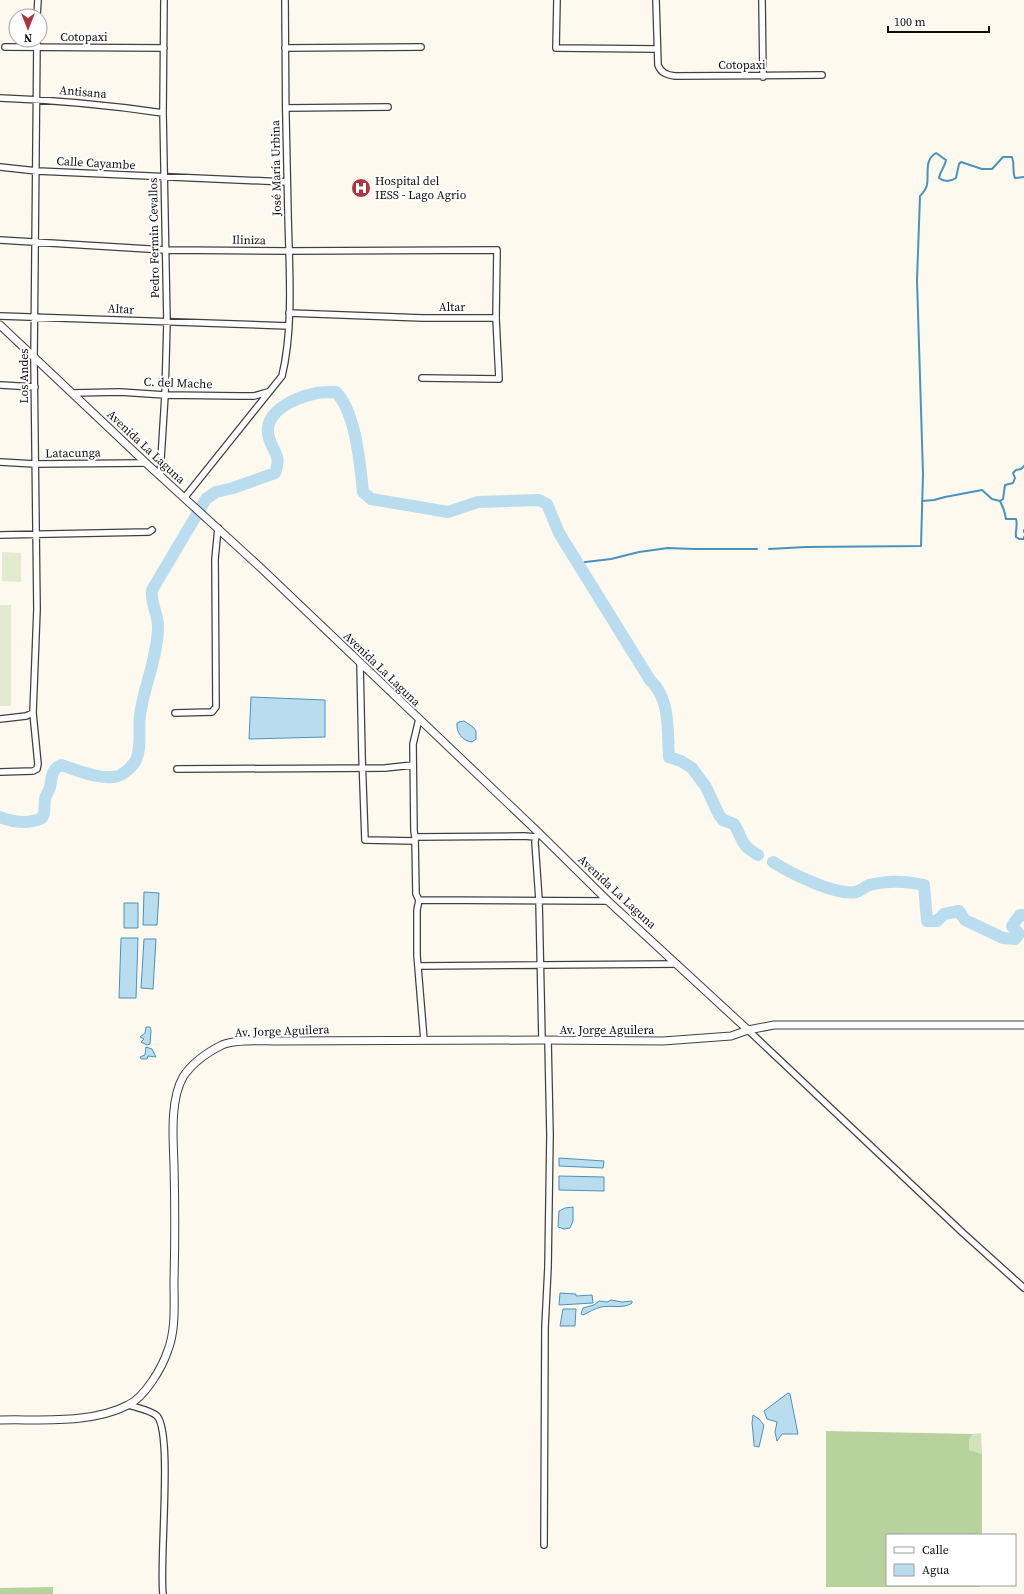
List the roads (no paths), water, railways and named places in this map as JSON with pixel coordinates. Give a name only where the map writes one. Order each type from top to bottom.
[{"type":"street","name":"Pedro Fermin Cevallos","points":[[160,475],[165,395],[167,322],[163,113],[164,0]]},
{"type":"street","name":"José María Urbina","points":[[269,392],[282,376],[286,358],[289,326],[285,0]]},
{"type":"street","points":[[557,0],[556,48],[657,49],[656,0]]},
{"type":"street","points":[[762,0],[763,77]]},
{"type":"street","points":[[285,48],[421,47]]},
{"type":"street","name":"Los Andes","points":[[0,772],[33,770],[37,769],[38,764],[33,713],[36,622],[34,359],[37,48]]},
{"type":"street","name":"Cotopaxi","points":[[48,48],[164,48]]},
{"type":"street","name":"Cotopaxi","points":[[657,49],[658,65],[662,72],[675,76],[763,77],[822,75]]},
{"type":"street","name":"Antisana","points":[[0,98],[36,99],[105,105],[163,113]]},
{"type":"street","points":[[286,108],[388,107]]},
{"type":"street","name":"Calle Cayambe","points":[[0,167],[37,171],[287,182]]},
{"type":"street","name":"Iliniza","points":[[0,240],[165,250],[289,252],[497,250],[496,318]]},
{"type":"street","name":"Altar","points":[[289,313],[423,318],[496,318]]},
{"type":"street","name":"Altar","points":[[0,316],[35,316],[289,326]]},
{"type":"street","points":[[422,378],[499,379],[496,318]]},
{"type":"street","name":"Avenida La Laguna","points":[[0,325],[34,359],[73,393],[146,463],[218,528],[608,901],[748,1030]]},
{"type":"street","points":[[0,385],[35,387]]},
{"type":"street","name":"C. del Mache","points":[[73,393],[120,392],[165,395],[254,396],[269,392]]},
{"type":"street","points":[[185,497],[269,392]]},
{"type":"street","name":"Latacunga","points":[[0,462],[35,464],[146,463]]},
{"type":"street","points":[[175,714],[212,712],[216,707],[215,559],[218,528]]},
{"type":"street","points":[[0,535],[150,532],[152,530]]},
{"type":"street","points":[[360,663],[365,840],[538,835],[540,964],[550,1135],[545,1327],[544,1545]]},
{"type":"street","points":[[0,719],[26,716],[33,713]]},
{"type":"street","points":[[419,719],[413,744],[414,831],[416,894],[419,900],[417,918],[424,1040]]},
{"type":"street","points":[[177,768],[386,768],[413,765]]},
{"type":"street","points":[[419,900],[608,901]]},
{"type":"street","points":[[419,966],[677,964]]},
{"type":"street","name":"Av. Jorge Aguilera","points":[[0,1420],[82,1418],[102,1415],[129,1405],[146,1390],[157,1372],[168,1351],[172,1337],[176,1208],[174,1111],[183,1078],[205,1054],[224,1044],[246,1041],[663,1041],[731,1036],[748,1030],[774,1025],[1024,1026]]},
{"type":"street","points":[[748,1030],[1024,1288]]},
{"type":"street","points":[[129,1405],[152,1413],[157,1416],[162,1424],[165,1446],[162,1545],[164,1594]]},
{"type":"water","points":[[251,697],[325,700],[325,737],[249,739]]},
{"type":"water","points":[[464,721],[476,731],[476,739],[472,742],[465,740],[460,736],[457,723]]},
{"type":"water","points":[[144,892],[159,893],[157,925],[143,925]]},
{"type":"water","points":[[124,903],[138,903],[138,928],[124,928]]},
{"type":"water","points":[[121,938],[138,938],[136,998],[119,998]]},
{"type":"water","points":[[144,939],[156,939],[153,989],[141,988]]},
{"type":"water","points":[[146,1027],[150,1027],[151,1030],[150,1044],[147,1045],[141,1042],[144,1039],[140,1037],[145,1033]]},
{"type":"water","points":[[146,1047],[152,1049],[156,1057],[148,1056],[147,1059],[141,1059],[140,1057],[145,1055]]},
{"type":"water","points":[[559,1158],[604,1161],[603,1168],[559,1166]]},
{"type":"water","points":[[559,1176],[604,1177],[604,1191],[559,1190]]},
{"type":"water","points":[[573,1207],[573,1221],[570,1228],[564,1229],[558,1227],[559,1211],[565,1208]]},
{"type":"water","points":[[560,1293],[576,1294],[576,1296],[592,1295],[593,1303],[559,1305]]},
{"type":"water","points":[[611,1300],[622,1302],[632,1301],[632,1303],[625,1306],[605,1306],[594,1309],[583,1315],[581,1314],[583,1308],[594,1305],[599,1301],[607,1302]]},
{"type":"water","points":[[563,1309],[576,1309],[575,1326],[560,1326]]},
{"type":"water","points":[[788,1393],[790,1394],[798,1434],[782,1434],[777,1441],[775,1432],[777,1422],[767,1419],[764,1411]]},
{"type":"water","points":[[753,1415],[764,1425],[759,1447],[754,1446],[752,1423]]},
{"type":"waterway","points":[[769,549],[806,547],[921,546],[923,474],[917,280],[920,196],[927,185],[928,163],[932,156],[936,153],[946,160],[939,178],[947,181],[956,178],[959,164],[961,162],[982,169],[992,169],[1003,157],[1012,157],[1015,178],[1024,177]]},
{"type":"waterway","points":[[0,817],[21,822],[42,818],[45,799],[50,787],[52,774],[55,769],[61,765],[105,777],[123,774],[133,765],[138,755],[140,715],[157,640],[158,624],[152,600],[152,590],[206,499],[216,492],[233,488],[275,473],[278,462],[269,438],[268,428],[270,420],[275,413],[282,407],[300,398],[317,393],[336,392],[343,401],[353,425],[363,492],[371,499],[448,512],[478,502],[539,500],[547,504],[559,533],[650,680],[662,696],[667,716],[669,757],[681,761],[692,768],[706,787],[719,815],[723,820],[734,824],[745,845],[758,855]]},
{"type":"waterway","points":[[922,501],[982,490],[992,499],[1000,501],[1003,499],[1005,485],[1013,483],[1015,478],[1013,473],[1024,466]]},
{"type":"waterway","points":[[1000,501],[1006,519],[1016,519],[1016,537],[1019,539],[1024,539],[1024,537]]},
{"type":"waterway","points":[[577,563],[611,559],[639,552],[668,548],[757,549]]},
{"type":"waterway","points":[[773,862],[813,883],[837,891],[856,892],[869,885],[883,882],[904,882],[924,885],[927,921],[937,921],[944,914],[959,911],[965,920],[1003,938],[1015,939],[1019,934],[1012,926],[1020,915],[1024,915]]},
{"type":"place","name":"Hospital del IESS - Lago Agrio","points":[[361,188]]}]
